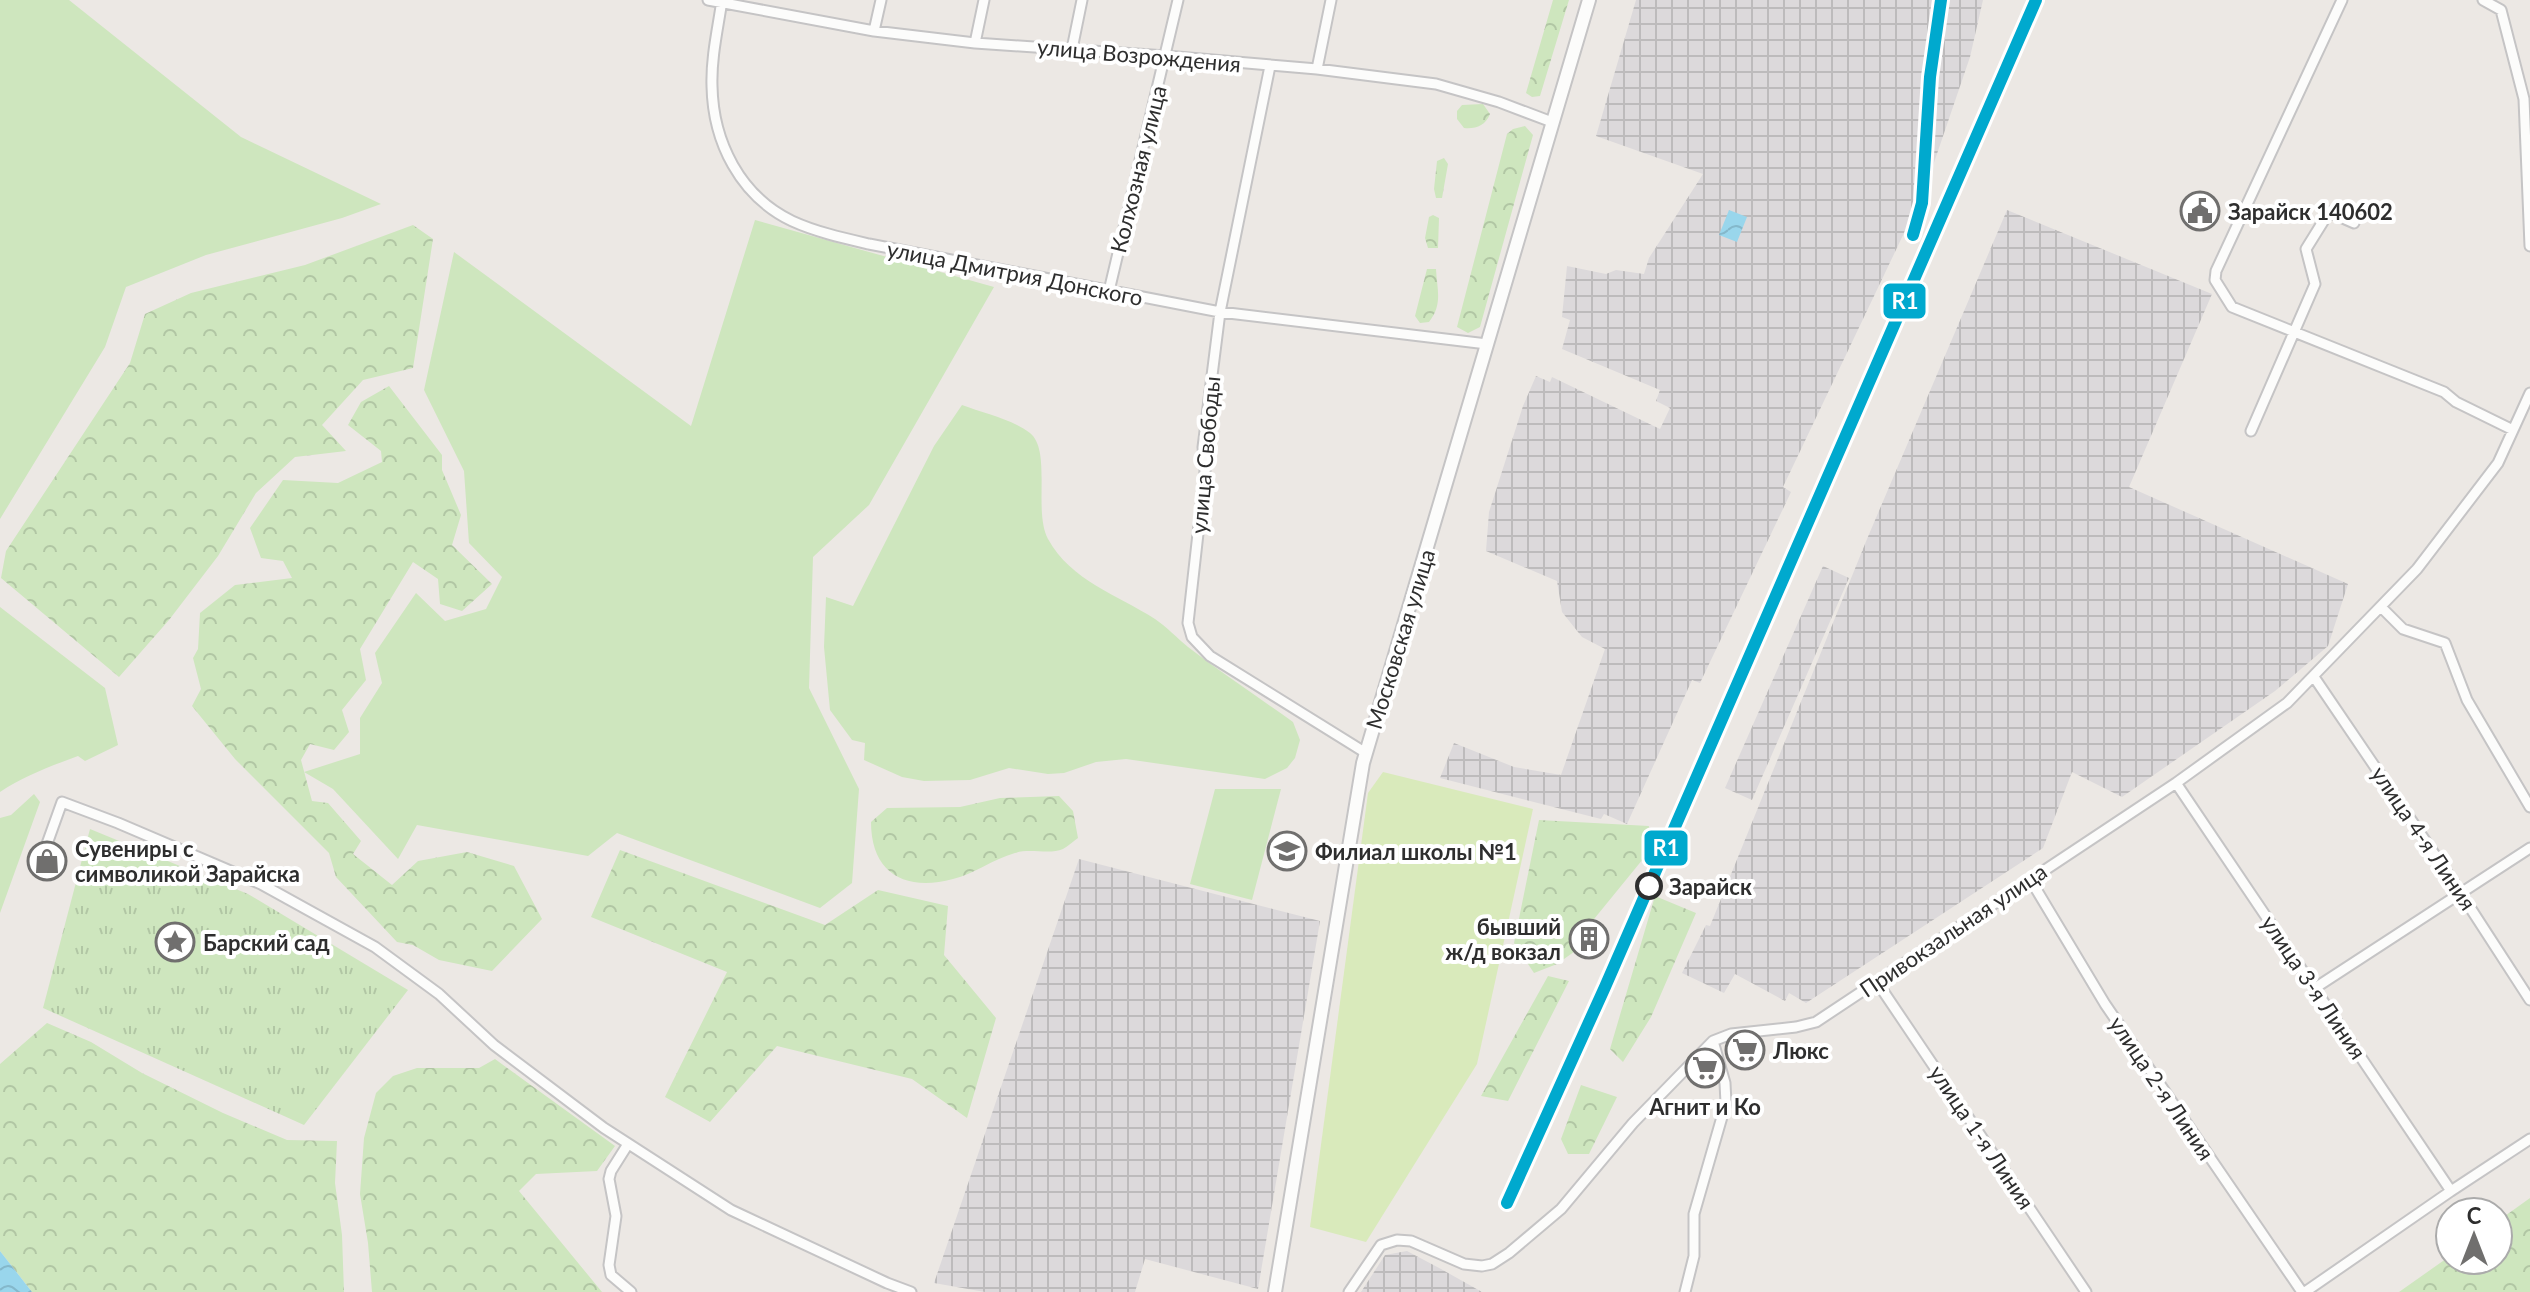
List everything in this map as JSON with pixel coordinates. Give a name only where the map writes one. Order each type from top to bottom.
[{"type":"main road","name":"Московская улица","points":[[1275,1292],[1366,753],[1589,0]]},
{"type":"street","name":"улица Возрождения","points":[[708,0],[874,31],[975,43],[1317,69],[1436,84],[1499,102],[1552,122]]},
{"type":"street","points":[[874,31],[881,0]]},
{"type":"street","points":[[975,43],[984,0]]},
{"type":"street","points":[[1072,49],[1082,0]]},
{"type":"street","name":"Колхозная улица","points":[[1109,291],[1178,0]]},
{"type":"street","points":[[1317,69],[1331,0]]},
{"type":"street","points":[[2342,0],[2214,275],[2217,284],[2232,307],[2444,392],[2456,402],[2513,430]]},
{"type":"street","points":[[2483,0],[2501,10],[2523,95],[2530,246]]},
{"type":"street","name":"улица Дмитрия Донского","points":[[722,2],[711,83],[713,113],[721,142],[740,178],[753,194],[791,220],[869,244],[1220,312],[1487,344]]},
{"type":"street","name":"улица Свободы","points":[[1270,66],[1220,312],[1203,447],[1205,471],[1188,623],[1192,637],[1210,656],[1366,753]]},
{"type":"street","points":[[2251,431],[2315,284],[2306,249],[2329,212],[2354,223]]},
{"type":"street","name":"Привокзальная улица","points":[[1713,1041],[1731,1034],[1816,1022],[2276,713],[2417,569],[2498,463],[2530,393]]},
{"type":"street","points":[[2381,607],[2403,629],[2445,643],[2467,700],[2530,807]]},
{"type":"street","name":"улица 4-я Линия","points":[[2314,677],[2530,1000]]},
{"type":"street","name":"улица 3-я Линия","points":[[2176,783],[2451,1191]]},
{"type":"street","points":[[43,855],[62,802],[261,884],[388,957],[439,994],[494,1045],[628,1144],[731,1210],[911,1292]]},
{"type":"street","points":[[2315,988],[2530,848]]},
{"type":"street","name":"улица 2-я Линия","points":[[2030,879],[2105,1004],[2303,1292]]},
{"type":"street","name":"улица 1-я Линия","points":[[1877,982],[2086,1292]]},
{"type":"street","points":[[1349,1292],[1381,1245],[1397,1240],[1411,1241],[1464,1264],[1492,1264],[1509,1253],[1561,1209],[1633,1123],[1713,1041],[1725,1083],[1726,1103],[1694,1214],[1694,1256],[1685,1292]]},
{"type":"street","points":[[2303,1292],[2530,1139]]},
{"type":"street","points":[[628,1144],[609,1179],[614,1202],[614,1233],[609,1265],[611,1275],[631,1292]]},
{"type":"shaded area","points":[[1636,0],[1983,0],[1970,57],[1925,189],[1783,487],[1791,492],[1700,683],[1692,680],[1627,824],[1604,814],[1601,819],[1440,778],[1454,743],[1514,767],[1561,775],[1605,649],[1582,637],[1562,612],[1557,581],[1486,551],[1489,512],[1523,406],[1536,376],[1550,382],[1552,377],[1660,429],[1670,408],[1656,401],[1660,390],[1562,349],[1570,320],[1562,317],[1567,266],[1606,274],[1616,270],[1644,274],[1649,258],[1703,174],[1596,136]]},
{"type":"shaded area","points":[[2007,210],[2212,294],[2129,487],[2348,584],[2328,646],[2275,691],[2122,797],[2072,772],[2043,848],[1806,1003],[1789,993],[1785,1001],[1735,974],[1724,993],[1682,973],[1706,925],[1710,926],[1867,539]]},
{"type":"shaded area","points":[[1823,566],[1849,578],[1752,800],[1725,788]]},
{"type":"shaded area","points":[[1079,859],[1320,921],[1258,1289],[1145,1259],[1135,1292],[985,1292],[934,1283]]},
{"type":"shaded area","points":[[1407,1251],[1482,1292],[1361,1292],[1385,1255]]},
{"type":"green space","points":[[0,0],[69,0],[241,137],[381,204],[342,218],[206,255],[126,287],[105,347],[0,519]]},
{"type":"green space","points":[[1553,0],[1569,0],[1540,96],[1532,97],[1526,93]]},
{"type":"green space","points":[[1483,104],[1490,114],[1486,121],[1476,127],[1464,128],[1457,119],[1457,111],[1462,105]]},
{"type":"green space","points":[[1525,126],[1533,135],[1480,327],[1468,333],[1457,327],[1507,134]]},
{"type":"green space","points":[[1444,158],[1448,164],[1442,198],[1436,198],[1437,161]]},
{"type":"green space","points":[[1429,217],[1439,218],[1438,248],[1428,248],[1425,238]]},
{"type":"green space","points":[[755,220],[994,287],[869,505],[813,557],[809,688],[859,789],[852,883],[820,908],[617,833],[588,856],[417,825],[398,859],[333,789],[304,772],[360,754],[360,718],[382,683],[375,653],[416,593],[445,621],[486,609],[502,577],[469,543],[464,471],[424,390],[454,252],[691,426]]},
{"type":"green space","points":[[413,225],[433,239],[413,368],[363,380],[322,425],[346,451],[295,457],[256,493],[218,556],[169,620],[119,677],[1,578],[6,551],[130,363],[145,314],[191,293],[305,265]]},
{"type":"green space","points":[[1427,269],[1436,269],[1438,303],[1429,322],[1420,323],[1415,316]]},
{"type":"green space","points":[[389,386],[442,455],[442,470],[461,515],[452,545],[492,584],[462,611],[440,604],[438,579],[413,562],[360,649],[366,680],[342,710],[349,732],[334,750],[310,744],[301,760],[312,801],[328,803],[361,841],[353,854],[392,885],[418,861],[467,852],[514,866],[542,919],[492,971],[439,960],[413,945],[397,942],[336,877],[329,853],[235,759],[192,706],[201,689],[193,658],[198,649],[200,613],[235,585],[292,578],[283,561],[261,558],[250,528],[283,480],[338,483],[382,462],[381,451],[348,425],[361,402]]},
{"type":"green space","points":[[962,405],[1015,424],[1030,433],[1036,442],[1040,453],[1044,527],[1048,539],[1069,566],[1096,586],[1164,625],[1201,657],[1293,722],[1300,740],[1295,758],[1287,768],[1265,779],[1126,759],[1096,762],[1064,773],[1048,774],[1009,768],[970,780],[924,781],[902,777],[864,760],[865,743],[852,740],[830,710],[824,647],[826,597],[853,606],[934,446]]},
{"type":"green space","points":[[0,607],[105,688],[118,745],[85,761],[78,756],[0,792]]},
{"type":"green space","points":[[1383,772],[1533,809],[1477,1064],[1366,1242],[1310,1227],[1368,793]]},
{"type":"green space","points":[[1215,789],[1281,789],[1252,900],[1190,884]]},
{"type":"green space","points":[[34,794],[40,802],[0,913],[0,818],[11,815]]},
{"type":"green space","points":[[1059,796],[1073,811],[1078,838],[1063,849],[1015,853],[953,879],[920,883],[906,880],[884,866],[873,840],[871,822],[887,808],[960,807],[1000,798]]},
{"type":"green space","points":[[1539,820],[1649,826],[1643,859],[1590,924],[1578,949],[1557,964],[1534,973],[1514,943]]},
{"type":"green space","points":[[90,829],[248,894],[408,990],[304,1125],[43,1008]]},
{"type":"green space","points":[[620,850],[825,925],[878,890],[948,906],[944,955],[996,1018],[967,1118],[912,1079],[777,1046],[710,1122],[665,1097],[727,972],[591,917]]},
{"type":"green space","points":[[1655,896],[1696,913],[1651,1017],[1623,1062],[1610,1049]]},
{"type":"green space","points":[[1548,976],[1569,981],[1508,1101],[1481,1096]]},
{"type":"green space","points":[[47,1023],[91,1042],[142,1073],[223,1113],[287,1140],[337,1141],[335,1183],[342,1235],[344,1292],[32,1292],[0,1251],[0,1064]]},
{"type":"green space","points":[[495,1059],[615,1146],[597,1171],[536,1174],[519,1191],[602,1292],[372,1292],[360,1194],[364,1138],[376,1093],[393,1076],[417,1068],[479,1068]]},
{"type":"green space","points":[[1581,1085],[1617,1097],[1589,1154],[1568,1154],[1561,1139]]},
{"type":"green space","points":[[2530,1198],[2530,1292],[2399,1292],[2434,1267],[2434,1276],[2514,1276],[2514,1210]]},
{"type":"water","points":[[1729,210],[1747,217],[1737,242],[1719,235]]},
{"type":"water","points":[[0,1251],[32,1292],[0,1292]]},
{"type":"transit line","name":"R1","points":[[1913,235],[1922,203],[1930,77],[1941,0]]},
{"type":"transit line","name":"R1","points":[[1507,1203],[1605,987],[2036,0]]},
{"type":"place","name":"Зарайск 140602","points":[[2200,211]]},
{"type":"place","name":"Филиал школы №1","points":[[1287,851]]},
{"type":"place","name":"Сувениры с символикой Зарайска","points":[[47,861]]},
{"type":"place","name":"Зарайск","points":[[1649,886]]},
{"type":"place","name":"бывший ж/д вокзал","points":[[1589,939]]},
{"type":"place","name":"Барский сад","points":[[175,942]]},
{"type":"place","name":"Люкс","points":[[1745,1050]]},
{"type":"place","name":"Агнит и Ко","points":[[1705,1068]]}]
